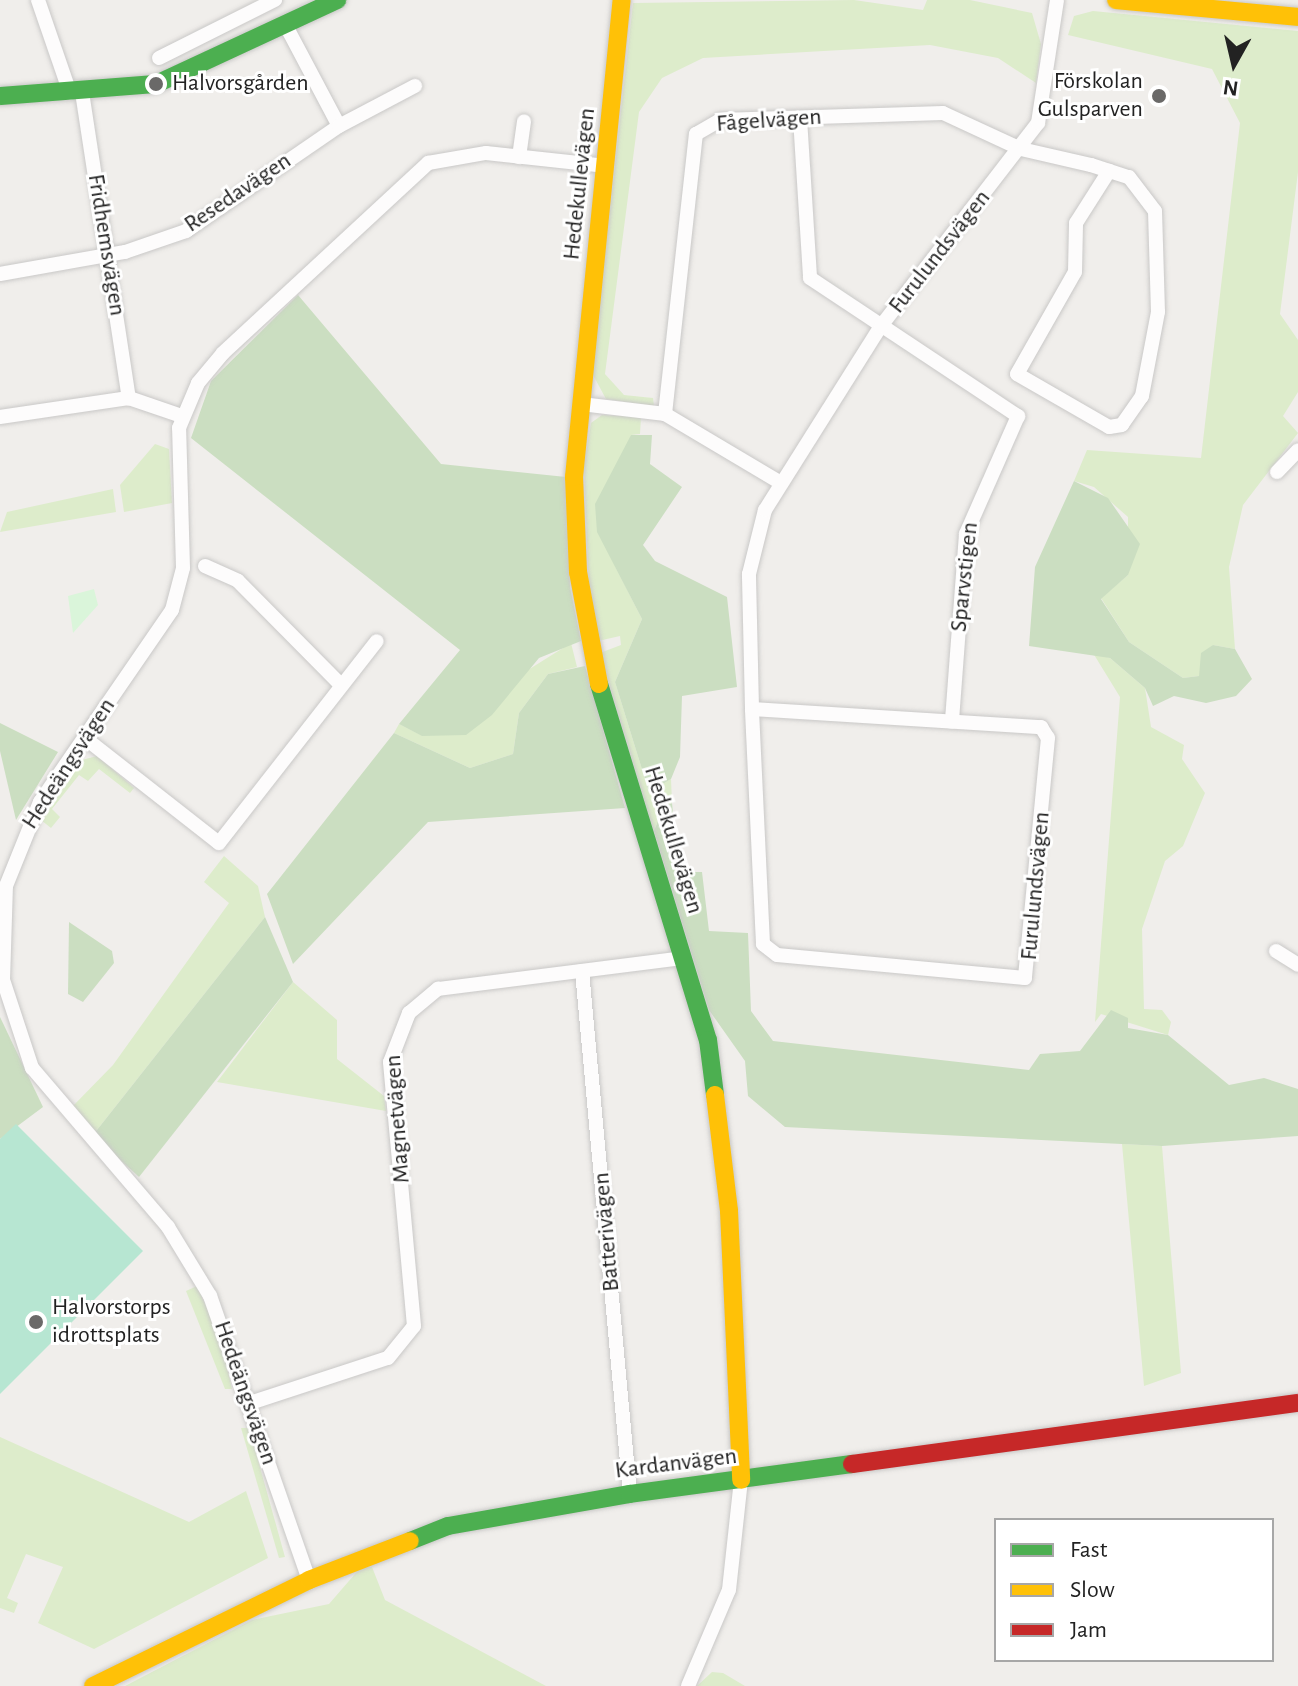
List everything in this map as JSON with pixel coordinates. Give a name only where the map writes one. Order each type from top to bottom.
[{"type":"street","name":"Fridhemsvägen","points":[[38,0],[76,92],[107,256],[129,398]]},
{"type":"street","points":[[159,58],[275,0]]},
{"type":"street","points":[[0,96],[156,84],[337,0]]},
{"type":"street","name":"Hedekullevägen","points":[[622,0],[581,404],[575,526],[589,647],[708,1040],[725,1154],[741,1480],[729,1590],[688,1686]]},
{"type":"street","name":"Furulundsvägen","points":[[752,709],[1041,727],[1048,738],[1029,968],[1021,979],[768,951],[752,709],[749,574],[754,536],[781,483],[881,326],[1021,149],[1045,94],[1057,0]]},
{"type":"street","points":[[1116,0],[1270,7],[1298,17]]},
{"type":"street","points":[[285,24],[339,126]]},
{"type":"street","name":"Resedavägen","points":[[0,274],[107,256],[186,231],[339,126],[415,86]]},
{"type":"street","name":"Fågelvägen","points":[[665,414],[696,134],[720,120],[943,113],[1021,149]]},
{"type":"street","points":[[800,118],[810,278],[881,326]]},
{"type":"street","points":[[519,157],[524,121]]},
{"type":"street","points":[[1021,149],[1109,171],[1146,190],[1155,211],[1160,280],[1142,396],[1135,414],[1109,427],[1017,374],[1075,272],[1076,223],[1109,171]]},
{"type":"street","points":[[0,417],[129,398],[182,416],[223,353],[428,163],[464,154],[606,166]]},
{"type":"street","name":"Sparvstigen","points":[[881,326],[1018,416],[966,534],[952,721]]},
{"type":"street","points":[[581,404],[665,414],[781,483]]},
{"type":"street","name":"Hedeängsvägen","points":[[182,416],[179,588],[161,628],[29,821],[6,886],[1,945],[10,1010],[46,1090],[190,1259],[250,1403],[309,1580]]},
{"type":"street","points":[[1277,472],[1298,450]]},
{"type":"street","points":[[205,566],[238,581],[341,685]]},
{"type":"street","points":[[85,738],[219,843],[377,641]]},
{"type":"street","points":[[1276,951],[1298,965]]},
{"type":"street","name":"Magnetvägen","points":[[250,1403],[388,1358],[414,1326],[390,1062],[409,1013],[438,989],[683,958]]},
{"type":"street","name":"Batterivägen","points":[[582,971],[630,1494]]},
{"type":"street","name":"Kardanvägen","points":[[93,1686],[309,1580],[448,1526],[630,1494],[1298,1403]]},
{"type":"green space","points":[[854,0],[923,10],[927,0],[970,0],[1032,13],[1041,44],[1036,83],[998,58],[930,45],[703,58],[662,78],[639,112],[605,374],[624,395],[653,398],[654,406],[606,399],[592,373],[633,3]]},
{"type":"green space","points":[[1093,11],[1298,31],[1298,172],[1280,314],[1298,340],[1298,392],[1283,416],[1298,433],[1243,505],[1229,567],[1235,649],[1213,645],[1199,676],[1183,678],[1129,642],[1101,598],[1128,575],[1128,517],[1094,487],[1074,481],[1087,450],[1201,458],[1240,123],[1212,69],[1068,35],[1074,16]]},
{"type":"green space","points":[[298,295],[441,464],[566,477],[570,587],[581,641],[539,658],[492,715],[466,735],[422,736],[399,724],[460,650],[191,438],[211,381]]},
{"type":"green space","points":[[602,415],[641,417],[640,434],[631,435],[615,566],[642,619],[615,682],[649,792],[671,779],[672,803],[664,806],[654,831],[600,653],[621,645],[620,636],[598,641],[589,588],[584,465],[591,423]]},
{"type":"green space","points":[[631,435],[652,435],[650,464],[682,487],[643,545],[655,561],[727,597],[737,687],[682,696],[680,757],[671,779],[649,792],[615,682],[642,619],[597,532],[595,504]]},
{"type":"green space","points":[[155,444],[169,449],[172,503],[124,512],[120,485]]},
{"type":"green space","points":[[1074,481],[1108,498],[1140,544],[1128,575],[1101,599],[1129,642],[1183,678],[1199,676],[1201,653],[1213,645],[1235,649],[1252,679],[1236,696],[1206,703],[1174,696],[1153,706],[1145,688],[1110,658],[1029,646],[1035,567]]},
{"type":"green space","points":[[113,489],[116,512],[0,532],[7,512]]},
{"type":"green space","points":[[94,589],[98,605],[73,633],[68,596]]},
{"type":"green space","points":[[571,643],[577,667],[548,674],[519,713],[513,754],[470,768],[394,733],[399,724],[423,736]]},
{"type":"green space","points":[[1093,653],[1110,658],[1145,688],[1151,727],[1184,745],[1182,759],[1205,793],[1183,846],[1165,861],[1142,929],[1144,1009],[1162,1010],[1171,1022],[1168,1035],[1101,1014],[1095,1022],[1120,697]]},
{"type":"green space","points":[[585,666],[625,808],[428,822],[293,964],[267,894],[394,733],[470,768],[513,754],[519,713],[548,674]]},
{"type":"green space","points":[[0,723],[58,752],[16,820],[0,751]]},
{"type":"green space","points":[[97,756],[134,788],[130,793],[99,769],[88,781],[79,775],[52,809],[60,817],[51,828],[36,816],[78,761]]},
{"type":"green space","points":[[672,803],[679,872],[702,872],[709,931],[748,933],[751,1011],[773,1041],[1029,1070],[1040,1054],[1080,1051],[1111,1010],[1128,1018],[1128,1028],[1168,1035],[1229,1085],[1264,1078],[1298,1089],[1298,1136],[1162,1146],[785,1127],[748,1096],[745,1061],[709,1010],[654,831],[664,806]]},
{"type":"green space","points":[[224,856],[258,886],[265,917],[93,1135],[72,1107],[113,1065],[229,903],[204,882]]},
{"type":"green space","points":[[265,917],[293,982],[139,1177],[93,1135]]},
{"type":"green space","points":[[69,922],[112,951],[114,963],[83,1002],[68,994]]},
{"type":"green space","points":[[293,982],[337,1020],[337,1059],[384,1096],[386,1111],[217,1082]]},
{"type":"green space","points":[[0,1017],[43,1107],[0,1139]]},
{"type":"green space","name":"Halvorstorps idrottsplats","points":[[16,1124],[143,1251],[0,1394],[0,1139]]},
{"type":"green space","points":[[1122,1144],[1162,1146],[1181,1373],[1144,1386]]},
{"type":"green space","points":[[197,1286],[221,1340],[232,1389],[225,1389],[186,1291]]},
{"type":"green space","points":[[241,1428],[249,1428],[285,1557],[279,1558]]},
{"type":"green space","points":[[0,1437],[189,1522],[246,1491],[268,1558],[94,1649],[38,1623],[63,1567],[26,1554],[7,1598],[18,1603],[14,1613],[0,1608]]},
{"type":"green space","points":[[361,1567],[372,1567],[385,1600],[546,1686],[125,1686],[252,1620],[329,1604]]},
{"type":"green space","points":[[712,1672],[723,1673],[745,1686],[697,1686]]},
{"type":"traffic: fast","points":[[0,96],[156,84],[337,0]]},
{"type":"traffic: fast","points":[[599,684],[708,1040],[715,1095]]},
{"type":"traffic: fast","points":[[410,1541],[448,1526],[630,1494],[852,1464]]},
{"type":"traffic: slow","points":[[599,684],[578,572],[574,477],[622,0]]},
{"type":"traffic: slow","points":[[1116,0],[1298,17]]},
{"type":"traffic: slow","points":[[715,1095],[729,1211],[741,1480]]},
{"type":"traffic: slow","points":[[93,1686],[309,1580],[410,1541]]},
{"type":"traffic: jam","points":[[852,1464],[1298,1403]]},
{"type":"place","name":"Halvorsgården","points":[[156,84]]},
{"type":"place","name":"Förskolan Gulsparven","points":[[1159,96]]},
{"type":"place","name":"Halvorstorps idrottsplats","points":[[36,1322]]}]
